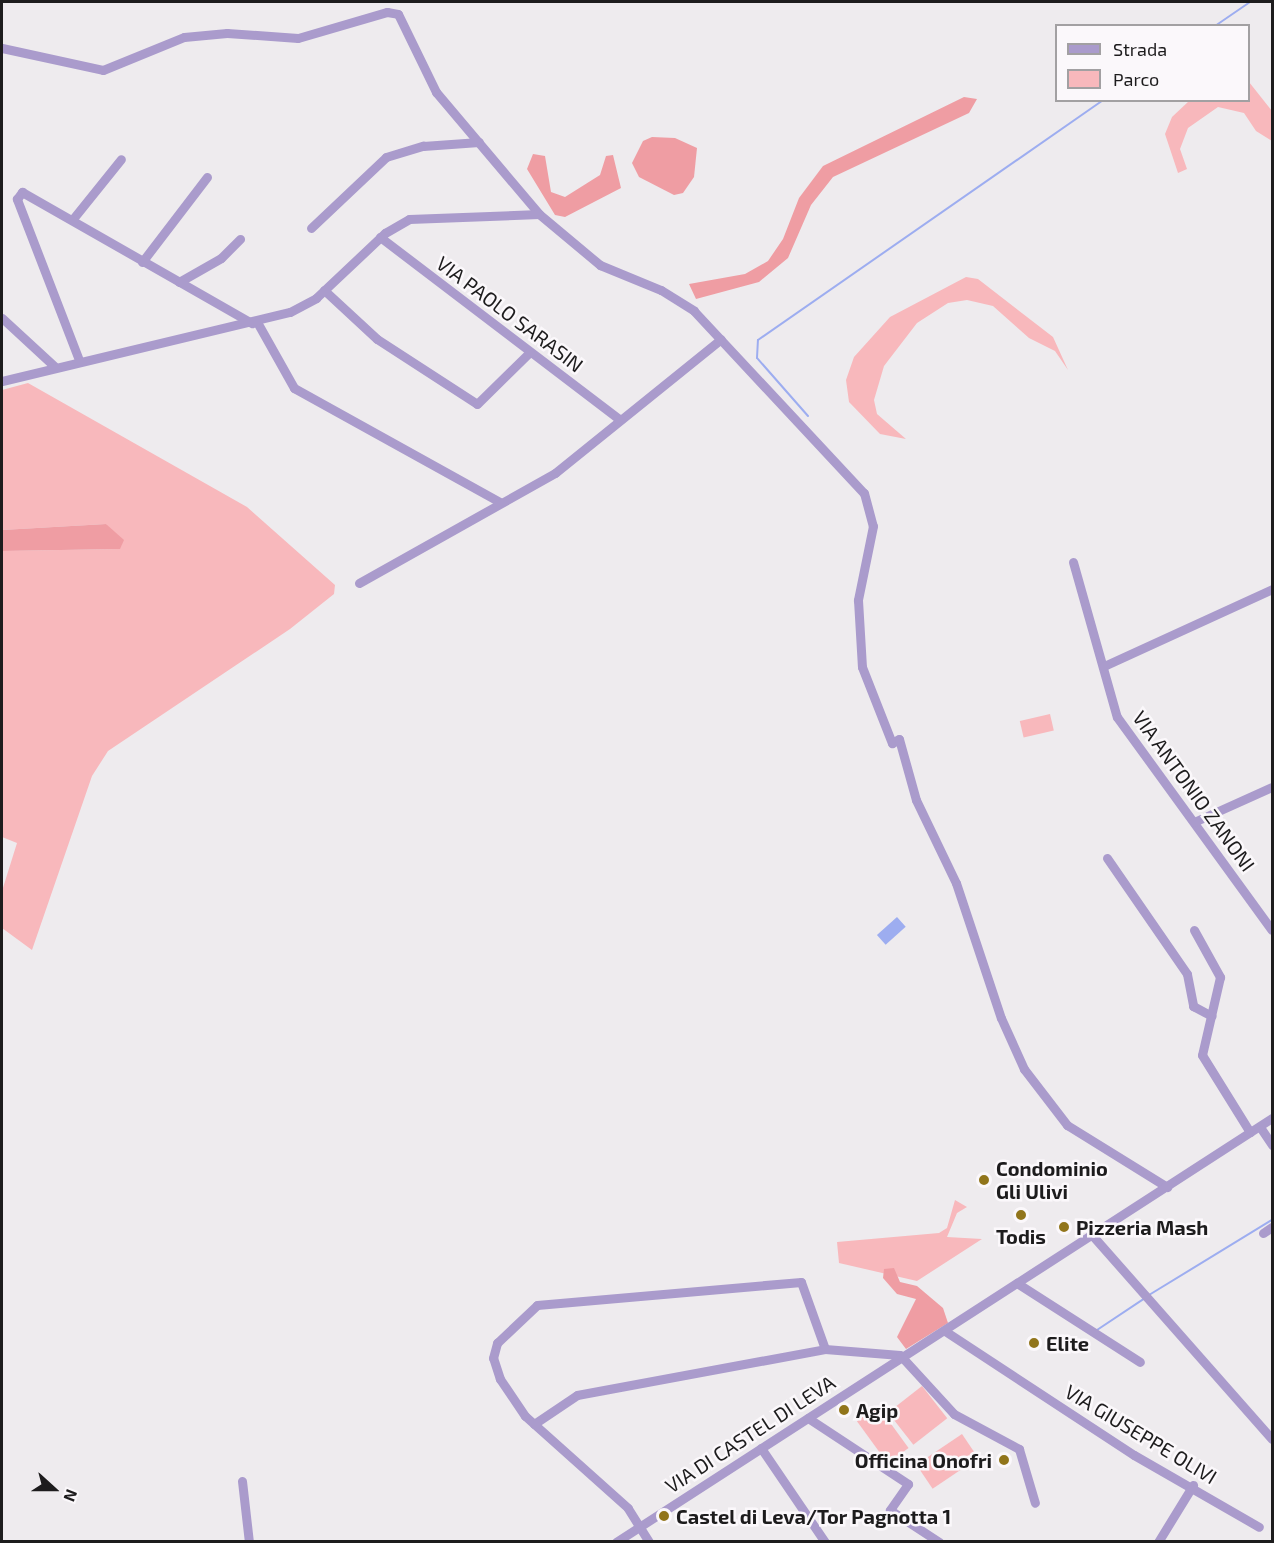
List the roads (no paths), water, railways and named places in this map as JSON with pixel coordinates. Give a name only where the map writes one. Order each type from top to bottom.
[{"type":"street","points":[[2,48],[77,68],[109,69],[184,37],[227,33],[298,38],[393,12],[436,92],[539,214],[600,266],[681,301],[826,446],[869,504],[873,537],[858,619],[862,667],[892,743],[899,739],[916,800],[956,883],[1019,1059],[1077,1135],[1167,1187]]},
{"type":"street","points":[[311,228],[386,157],[416,147],[479,142]]},
{"type":"street","points":[[72,220],[122,159]]},
{"type":"street","points":[[142,262],[207,177]]},
{"type":"street","points":[[79,360],[17,199],[24,191],[142,262],[254,322],[294,388],[500,502]]},
{"type":"street","points":[[2,381],[79,360],[254,322],[299,308],[324,290],[381,237],[416,218],[539,214]]},
{"type":"street","name":"VIA PAOLO SARASIN","points":[[381,237],[618,418]]},
{"type":"street","points":[[180,282],[222,258],[240,239]]},
{"type":"street","points":[[324,290],[377,339],[477,404],[530,352]]},
{"type":"street","points":[[2,318],[54,366]]},
{"type":"street","points":[[359,583],[555,473],[618,418],[721,339]]},
{"type":"street","name":"VIA ANTONIO ZANONI","points":[[1073,562],[1118,717],[1272,930]]},
{"type":"street","points":[[1104,666],[1272,589]]},
{"type":"street","points":[[1194,822],[1272,787]]},
{"type":"street","points":[[1107,858],[1187,974],[1193,1006],[1212,1016]]},
{"type":"street","points":[[1194,930],[1218,970],[1212,1016],[1203,1058],[1250,1132]]},
{"type":"street","name":"VIA DI CASTEL DI LEVA","points":[[616,1542],[1272,1118]]},
{"type":"street","points":[[1260,1126],[1272,1144]]},
{"type":"street","points":[[1263,1233],[1272,1227]]},
{"type":"street","points":[[1092,1235],[1272,1439]]},
{"type":"street","points":[[649,1542],[641,1526],[622,1502],[534,1425],[504,1386],[493,1354],[500,1339],[541,1303],[799,1282],[807,1289],[825,1349]]},
{"type":"street","points":[[1017,1283],[1140,1362]]},
{"type":"street","name":"VIA GIUSEPPE OLIVI","points":[[945,1331],[1136,1456],[1193,1485],[1259,1527]]},
{"type":"street","points":[[534,1425],[577,1395],[825,1349],[891,1351],[903,1357],[954,1414],[1020,1449],[1035,1503]]},
{"type":"street","points":[[808,1418],[908,1484],[890,1510],[939,1542]]},
{"type":"street","points":[[761,1448],[825,1542]]},
{"type":"street","points":[[242,1481],[249,1542]]},
{"type":"street","points":[[1158,1542],[1193,1485]]},
{"type":"water","points":[[897,917],[906,927],[886,945],[877,935]]},
{"type":"waterway","points":[[1218,24],[1250,2]]},
{"type":"waterway","points":[[808,416],[757,358],[758,340],[1100,102]]},
{"type":"waterway","points":[[1149,1295],[1272,1220]]},
{"type":"waterway","points":[[1097,1330],[1145,1298]]},
{"type":"place","name":"Condominio Gli Ulivi","points":[[984,1180]]},
{"type":"place","name":"Todis","points":[[1021,1215]]},
{"type":"place","name":"Pizzeria Mash","points":[[1064,1227]]},
{"type":"place","name":"Elite","points":[[1034,1343]]},
{"type":"place","name":"Agip","points":[[844,1410]]},
{"type":"place","name":"Officina Onofri","points":[[1004,1460]]},
{"type":"place","name":"Castel di Leva/Tor Pagnotta 1","points":[[664,1516]]}]
